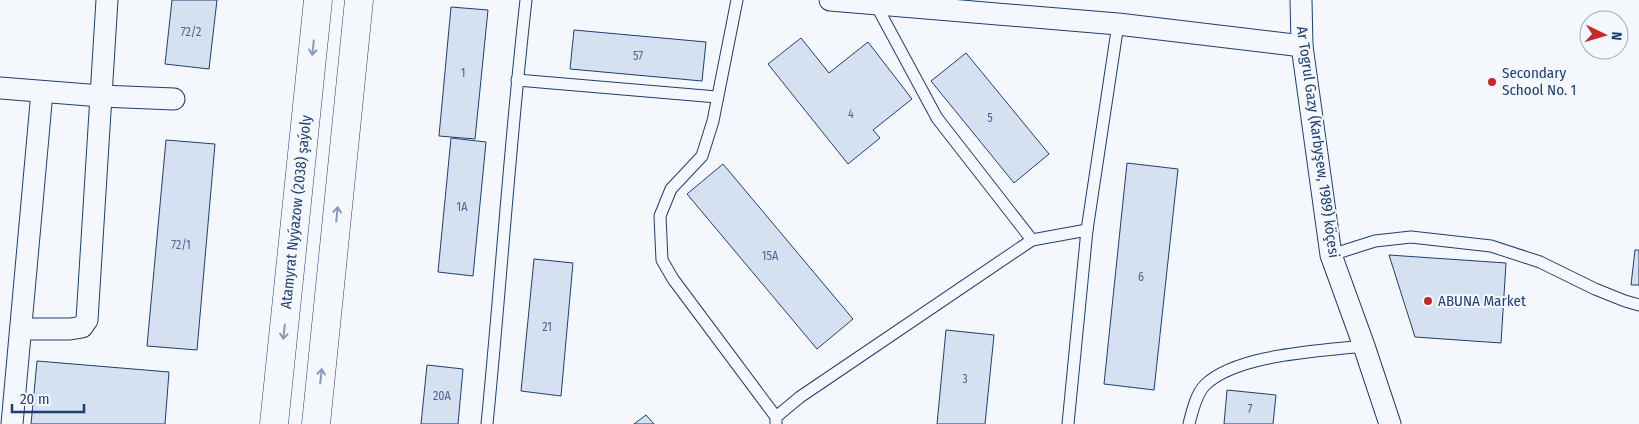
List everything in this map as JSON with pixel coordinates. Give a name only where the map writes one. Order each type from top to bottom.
[{"type":"main road","name":"Atamyrat Nyýazow (2038) şaýoly","points":[[274,424],[318,0]]},
{"type":"main road","points":[[316,424],[359,0]]},
{"type":"street","points":[[21,329],[70,330],[82,327],[87,320],[108,0]]},
{"type":"street","points":[[830,0],[1118,24],[1302,46]]},
{"type":"street","name":"Ar Togrul Gazy (Karbyşew, 1989) köçesi","points":[[1301,0],[1302,46],[1331,255],[1390,424]]},
{"type":"street","points":[[0,88],[101,96],[174,98]]},
{"type":"street","points":[[12,424],[8,392],[21,329],[42,92]]},
{"type":"lane","points":[[487,424],[500,297],[516,80],[526,0]]},
{"type":"lane","points":[[737,0],[713,121],[702,156],[671,190],[660,216],[662,260],[672,279],[776,420],[800,397],[1032,240],[1086,230]]},
{"type":"lane","points":[[876,5],[937,118],[1032,240]]},
{"type":"lane","points":[[1068,424],[1086,230],[1118,24]]},
{"type":"lane","points":[[516,80],[717,97]]},
{"type":"lane","points":[[1331,255],[1375,241],[1411,237],[1491,246],[1540,262],[1624,302],[1639,306]]},
{"type":"lane","points":[[1190,424],[1200,392],[1205,385],[1222,374],[1244,364],[1274,357],[1364,346]]},
{"type":"building","points":[[172,0],[217,0],[209,69],[165,64]]},
{"type":"building","points":[[451,7],[488,10],[475,139],[439,136]]},
{"type":"building","points":[[574,30],[706,42],[702,81],[570,69]]},
{"type":"building","points":[[801,38],[829,73],[868,42],[912,99],[873,130],[880,138],[848,164],[768,64]]},
{"type":"building","points":[[966,53],[1049,154],[1014,183],[931,81]]},
{"type":"building","points":[[451,138],[486,142],[473,276],[438,272]]},
{"type":"building","points":[[166,140],[215,144],[197,350],[147,346]]},
{"type":"building","points":[[1127,163],[1178,169],[1154,390],[1104,384]]},
{"type":"building","points":[[723,164],[853,319],[817,349],[687,194]]},
{"type":"building","points":[[1635,250],[1639,250],[1639,285],[1631,285]]},
{"type":"building","points":[[1389,255],[1506,263],[1501,343],[1415,337]]},
{"type":"building","points":[[534,259],[573,263],[561,396],[521,391]]},
{"type":"building","points":[[946,330],[994,335],[985,424],[937,424]]},
{"type":"building","points":[[37,361],[169,372],[165,424],[31,424]]},
{"type":"building","points":[[427,365],[463,369],[458,424],[421,424]]},
{"type":"building","points":[[1227,390],[1276,395],[1273,424],[1224,424]]},
{"type":"building","points":[[646,415],[654,424],[634,424]]},
{"type":"place","name":"Secondary School No. 1","points":[[1492,82]]},
{"type":"place","name":"ABUNA Market","points":[[1428,301]]}]
